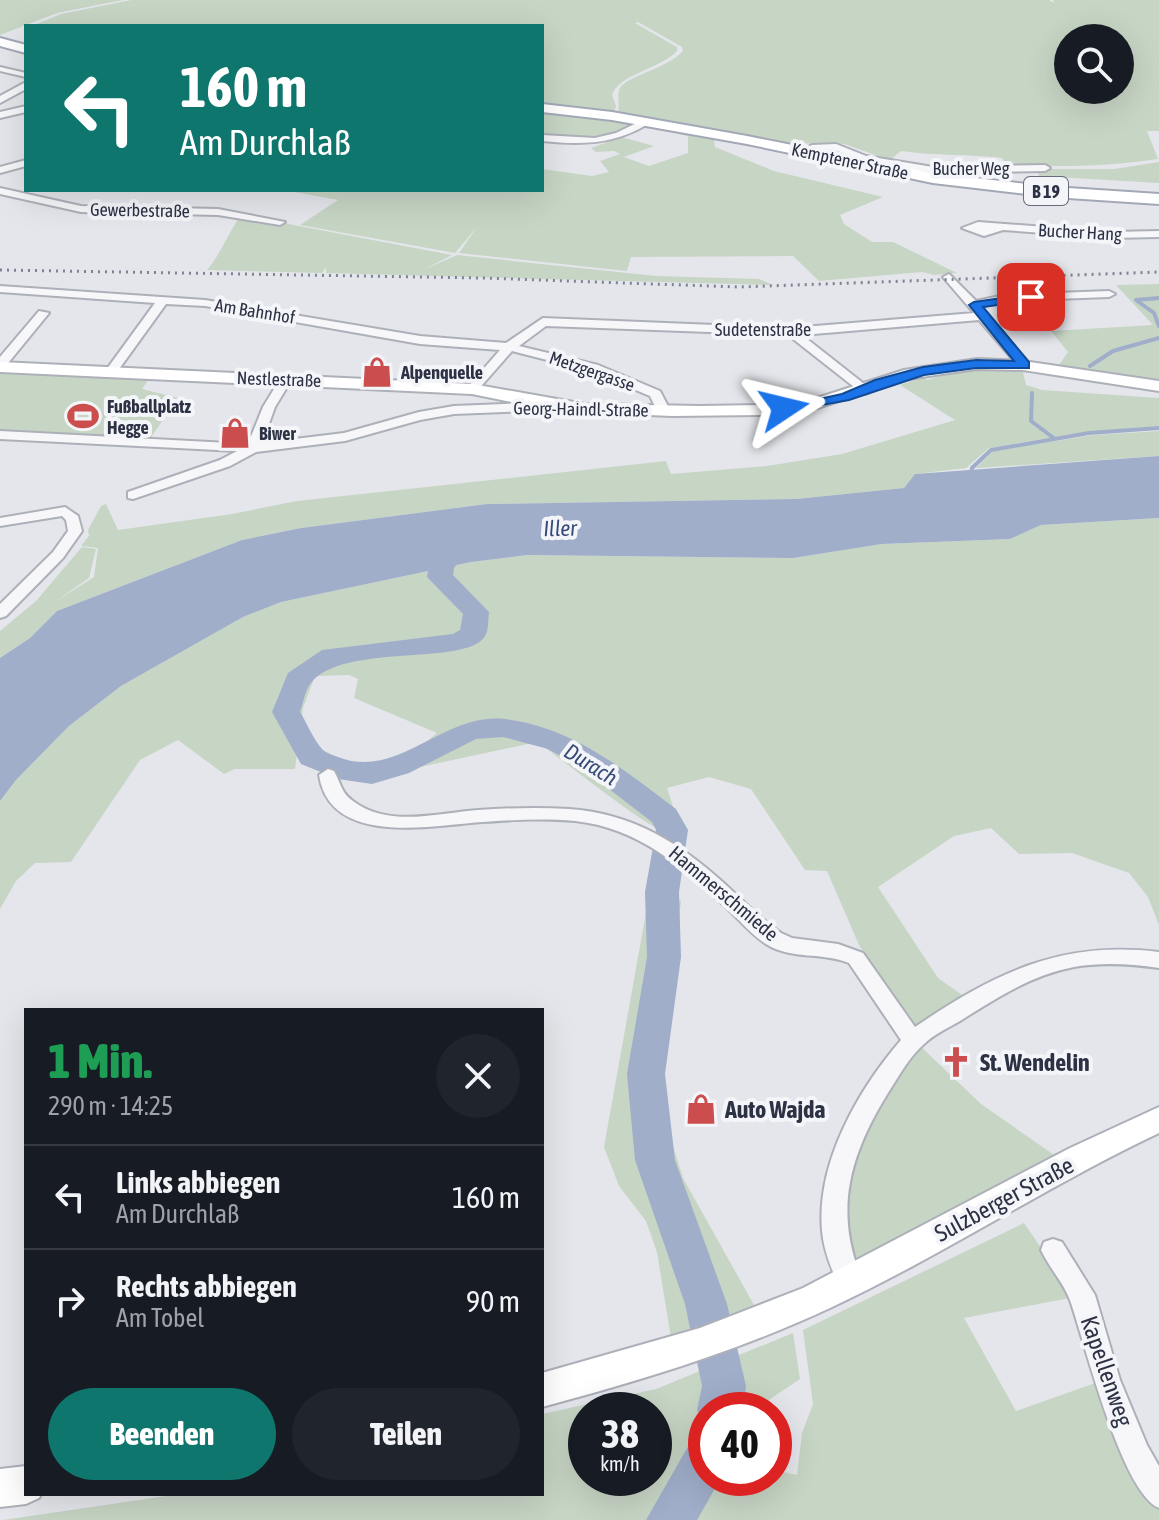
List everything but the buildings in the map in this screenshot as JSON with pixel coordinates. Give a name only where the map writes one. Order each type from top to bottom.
[{"type":"main road","points":[[0,42],[24,48]]},
{"type":"main road","name":"Kemptener Straße","points":[[544,108],[645,122],[969,183],[1159,199]]},
{"type":"street","points":[[0,69],[24,75]]},
{"type":"street","points":[[0,100],[24,86]]},
{"type":"street","points":[[0,115],[24,109]]},
{"type":"street","points":[[544,138],[590,143],[613,137],[645,122]]},
{"type":"street","name":"Bucher Weg","points":[[806,152],[820,147],[836,147],[864,158],[933,170],[1045,168]]},
{"type":"street","points":[[0,170],[24,164]]},
{"type":"street","name":"Gewerbestraße","points":[[0,191],[81,209],[218,212],[280,222]]},
{"type":"street","name":"Bucher Hang","points":[[1001,227],[1112,235],[1159,234]]},
{"type":"street","points":[[949,277],[1024,365]]},
{"type":"street","name":"Am Bahnhof","points":[[0,289],[163,300],[265,312],[420,340],[509,347]]},
{"type":"street","points":[[974,305],[1005,298],[1109,294]]},
{"type":"street","points":[[110,373],[163,300]]},
{"type":"street","points":[[0,366],[43,313]]},
{"type":"street","name":"Sudetenstraße","points":[[528,322],[791,332],[983,316]]},
{"type":"street","points":[[472,389],[509,347],[543,322]]},
{"type":"street","points":[[791,332],[863,390]]},
{"type":"street","name":"Metzgergasse","points":[[509,347],[594,368],[655,394],[663,410]]},
{"type":"street","name":"Georg-Haindl-Straße","points":[[0,435],[253,448],[345,437],[419,416],[454,410],[555,406],[663,410],[784,408],[845,397],[901,376],[947,367],[1024,365],[1159,386]]},
{"type":"street","name":"Nestlestraße","points":[[0,366],[472,389],[555,406]]},
{"type":"street","points":[[133,495],[225,463],[253,448],[269,407],[286,379]]},
{"type":"street","points":[[0,522],[65,511],[73,519],[75,531],[58,555],[0,613]]},
{"type":"street","name":"Hammerschmiede","points":[[328,775],[328,785],[338,799],[363,818],[377,821],[575,815],[607,820],[661,841],[690,862],[780,942],[798,948],[844,951],[856,958],[913,1040]]},
{"type":"street","points":[[850,1282],[839,1261],[835,1241],[832,1218],[835,1186],[857,1124],[913,1040],[1010,978],[1052,964],[1093,956],[1159,960]]},
{"type":"street","name":"Sulzberger Straße","points":[[544,1389],[641,1365],[850,1282],[1159,1119]]},
{"type":"street","name":"Kapellenweg","points":[[1053,1250],[1082,1295],[1107,1380],[1136,1453],[1159,1494]]},
{"type":"street","points":[[0,1488],[24,1485]]},
{"type":"green space","points":[[0,0],[123,0],[57,13],[0,35]]},
{"type":"green space","points":[[131,0],[1049,0],[1054,3],[1053,0],[1159,0],[1159,131],[1147,131],[1158,159],[1101,165],[1025,166],[1006,165],[1002,158],[901,151],[890,160],[844,144],[779,143],[617,114],[619,91],[624,84],[683,51],[682,47],[638,22],[635,23],[677,47],[677,51],[616,88],[612,95],[616,106],[614,112],[544,106],[544,24],[37,24],[61,14]]},
{"type":"green space","points":[[544,110],[636,124],[599,140],[544,137]]},
{"type":"green space","points":[[646,126],[717,137],[715,147],[774,171],[883,197],[840,215],[844,224],[872,242],[893,242],[957,273],[934,275],[922,272],[819,281],[793,256],[631,257],[627,271],[459,253],[477,227],[455,253],[300,225],[338,200],[294,192],[544,192],[544,169],[592,176],[609,172],[600,161],[620,154],[614,151],[596,152],[591,148],[621,137],[654,146],[624,157],[649,166],[688,153],[688,136]]},
{"type":"green space","points":[[1159,162],[1159,183],[1039,176],[1037,169],[1114,169]]},
{"type":"green space","points":[[241,215],[452,255],[423,270],[457,255],[656,276],[759,279],[773,285],[326,273],[326,267],[322,273],[207,270]]},
{"type":"green space","points":[[1159,284],[1159,383],[1057,368],[1068,352],[1051,331],[1153,325],[1116,285]]},
{"type":"green space","points":[[1023,367],[1028,372],[1023,372],[1026,385],[1042,390],[1159,398],[1159,426],[1086,432],[989,448],[966,468],[915,474],[904,488],[796,499],[487,504],[301,528],[242,540],[57,611],[30,638],[0,658],[0,631],[36,601],[82,547],[96,549],[89,578],[53,603],[94,577],[98,548],[81,546],[89,536],[88,530],[101,506],[106,504],[118,530],[232,514],[297,501],[666,461],[671,474],[767,466],[842,454],[955,420],[900,385],[923,377],[927,380],[944,375],[940,371],[948,369]]},
{"type":"green space","name":"Fußballplatz Hegge","points":[[0,369],[151,376],[142,389],[178,398],[147,443],[0,433]]},
{"type":"green space","points":[[1159,431],[1159,456],[976,468],[993,451],[1094,435]]},
{"type":"green space","points":[[1159,518],[1159,925],[1148,897],[1129,873],[1072,853],[1019,854],[991,828],[954,836],[878,887],[938,978],[968,999],[916,1032],[859,945],[827,871],[805,870],[751,789],[709,777],[667,788],[685,844],[628,810],[537,742],[387,774],[437,733],[354,698],[358,679],[349,675],[315,676],[303,708],[295,769],[235,769],[224,774],[178,740],[140,760],[71,862],[35,863],[16,881],[0,909],[0,801],[16,780],[69,726],[121,686],[243,617],[281,602],[471,562],[527,555],[793,558],[882,544],[1010,539],[1041,525]]},
{"type":"green space","points":[[649,896],[681,901],[658,1098],[683,1178],[754,1305],[671,1338],[657,1252],[646,1221],[619,1186],[604,1147]]},
{"type":"green space","points":[[917,1043],[981,1104],[1057,1157],[850,1266],[839,1220],[861,1125]]},
{"type":"green space","points":[[1024,1223],[1075,1297],[964,1318],[1016,1411],[1104,1380],[1159,1500],[1159,1520],[3,1520],[166,1496],[544,1496],[544,1414],[568,1408],[568,1496],[672,1496],[672,1392],[642,1392],[793,1333],[800,1379],[781,1392],[688,1392],[688,1496],[792,1496],[792,1474],[797,1475],[802,1433],[813,1404],[803,1330]]},
{"type":"water","name":"Iller","points":[[1159,456],[1159,518],[1041,525],[1010,539],[882,544],[793,558],[527,555],[471,562],[281,602],[243,617],[121,686],[69,726],[16,780],[0,801],[0,658],[30,638],[57,611],[242,540],[301,528],[487,504],[796,499],[904,488],[915,474]]},
{"type":"waterway","points":[[1153,299],[1159,298],[1136,300],[1154,313],[1159,326]]},
{"type":"waterway","points":[[1090,366],[1113,351],[1159,338]]},
{"type":"waterway","points":[[1032,393],[1031,421],[1055,439]]},
{"type":"waterway","points":[[1055,439],[1159,428]]},
{"type":"waterway","points":[[971,475],[972,468],[991,450],[1055,439]]},
{"type":"waterway","name":"Durach","points":[[465,536],[441,568],[440,577],[476,612],[473,634],[459,641],[332,656],[298,679],[286,712],[312,757],[349,772],[372,774],[398,766],[470,731],[504,728],[558,743],[594,762],[665,816],[672,830],[662,892],[664,957],[646,1074],[655,1160],[706,1304],[723,1392]]},
{"type":"waterway","name":"Durach","points":[[670,1520],[688,1490]]},
{"type":"railway","points":[[0,270],[482,278],[740,287],[1159,272]]},
{"type":"place","name":"Alpenquelle","points":[[377,372]]},
{"type":"place","name":"Fußballplatz Hegge","points":[[83,416]]},
{"type":"place","name":"Biwer","points":[[235,433]]},
{"type":"place","name":"St. Wendelin","points":[[956,1062]]},
{"type":"place","name":"Auto Wajda","points":[[701,1109]]},
{"type":"route","points":[[784,408],[845,397],[879,383],[923,371],[976,364],[1024,365],[974,305],[1005,298],[1031,297]]}]
